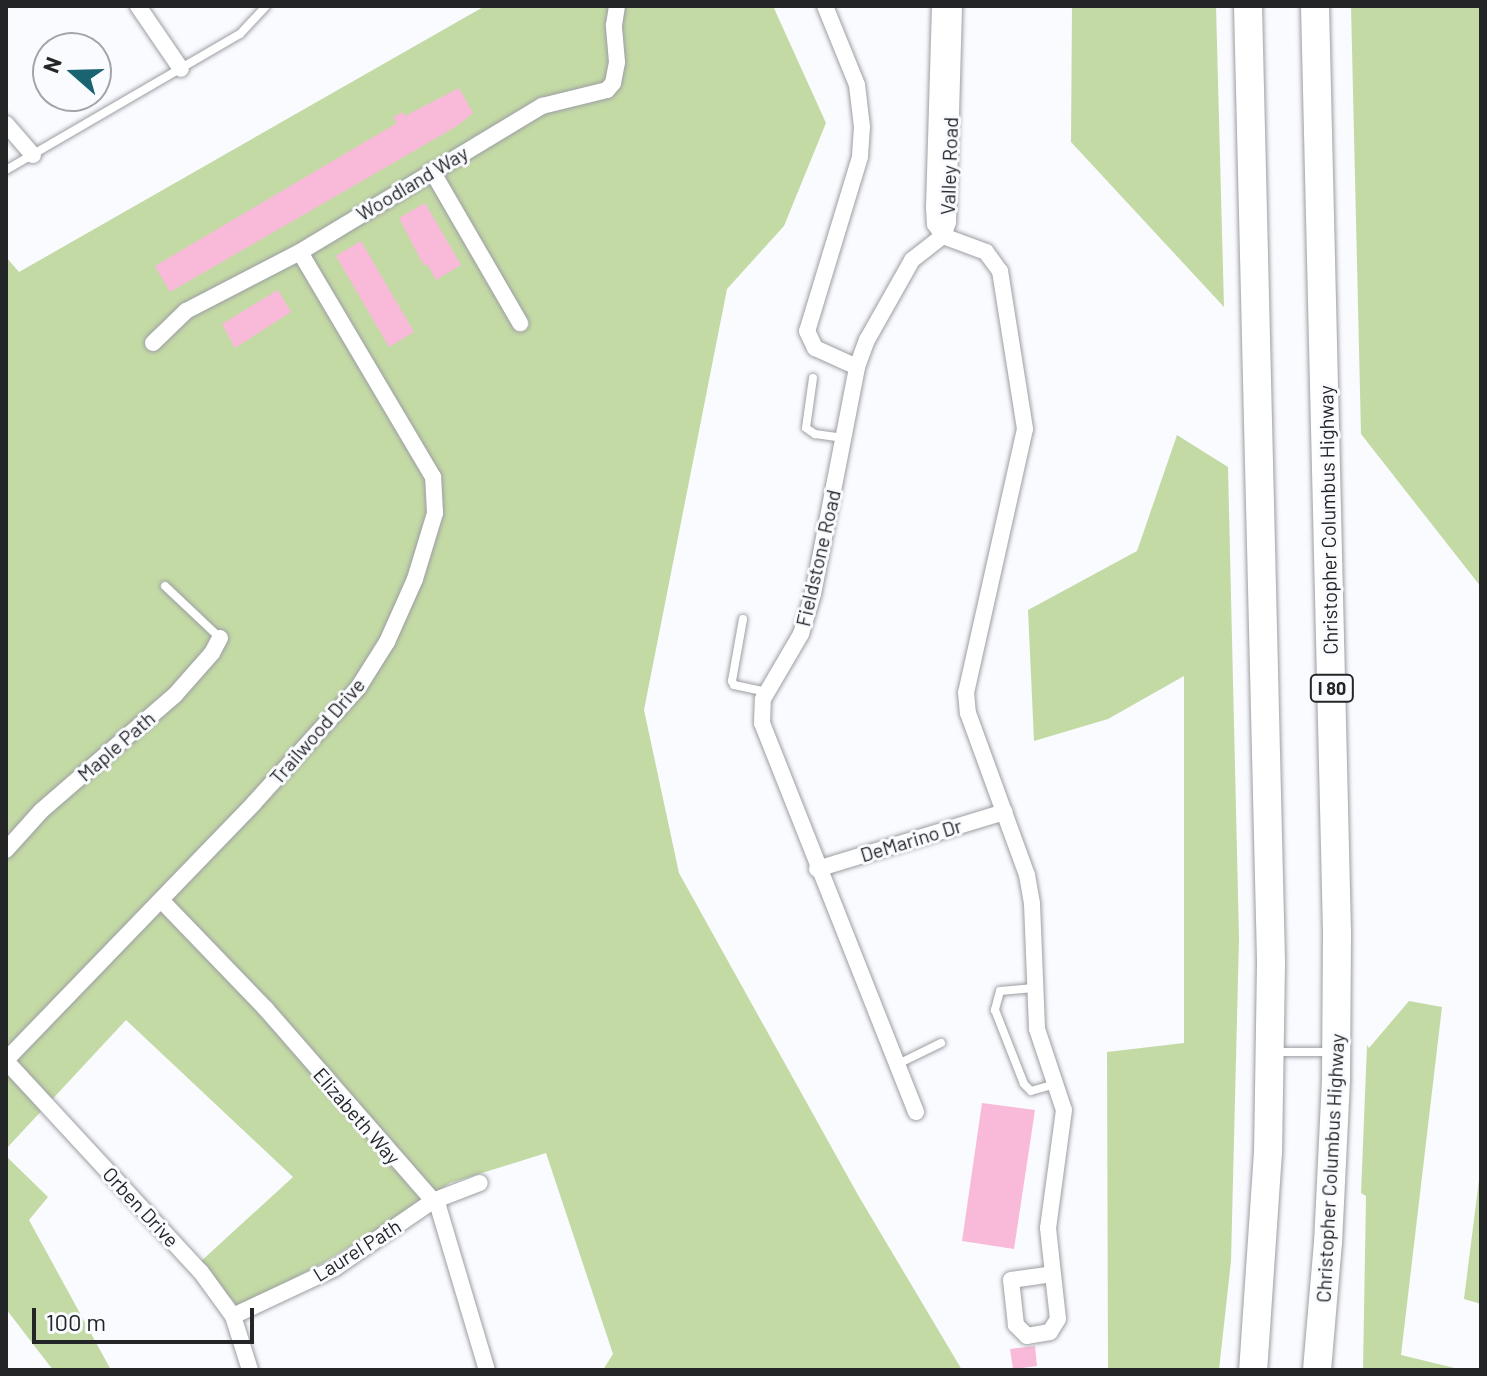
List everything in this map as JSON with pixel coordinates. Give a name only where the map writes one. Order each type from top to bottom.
[{"type":"highway","points":[[1248,6],[1270,1052],[1268,1152],[1253,1370]]},
{"type":"highway","name":"Christopher Columbus Highway","points":[[1315,6],[1336,873],[1337,1052],[1328,1242],[1317,1370]]},
{"type":"street","points":[[138,6],[181,69]]},
{"type":"street","name":"Woodland Way","points":[[153,343],[186,311],[300,252],[542,106],[607,90],[613,83],[617,62],[614,25],[617,6]]},
{"type":"street","points":[[825,6],[857,85],[862,127],[860,157],[807,331],[815,348],[857,367]]},
{"type":"street","name":"Valley Road","points":[[940,6],[934,207],[935,224],[943,236]]},
{"type":"street","name":"Valley Road","points":[[943,236],[948,222],[954,6]]},
{"type":"street","points":[[6,124],[33,155]]},
{"type":"street","points":[[432,171],[520,323]]},
{"type":"street","points":[[943,236],[986,252],[1000,271],[1025,429],[966,692],[968,713],[1027,875],[1032,904],[1037,1029],[1064,1110],[1048,1228],[1053,1274]]},
{"type":"street","name":"Fieldstone Road","points":[[916,1112],[817,869],[762,723],[763,699],[801,634],[813,594],[857,367],[867,340],[912,260],[943,236]]},
{"type":"street","name":"Trailwood Drive","points":[[6,1061],[358,688],[387,642],[404,604],[435,513],[433,477],[300,252]]},
{"type":"street","name":"Maple Path","points":[[6,850],[41,811],[175,695],[212,653],[220,638]]},
{"type":"street","name":"DeMarino Dr","points":[[817,869],[1005,812]]},
{"type":"street","name":"Elizabeth Way","points":[[161,900],[266,1009],[438,1206],[487,1370]]},
{"type":"street","name":"Orben Drive","points":[[6,1061],[201,1272],[233,1316],[250,1370]]},
{"type":"street","name":"Laurel Path","points":[[233,1316],[335,1268],[433,1201],[480,1183]]},
{"type":"lane","points":[[6,170],[240,34],[266,6]]},
{"type":"lane","points":[[813,378],[806,428],[815,434],[844,438]]},
{"type":"lane","points":[[165,586],[220,638]]},
{"type":"lane","points":[[743,619],[732,681],[734,685],[768,692]]},
{"type":"lane","points":[[1034,988],[1000,991],[995,1010],[1024,1084],[1031,1091],[1056,1083]]},
{"type":"lane","points":[[897,1064],[941,1043]]},
{"type":"lane","points":[[1270,1052],[1337,1052]]},
{"type":"green space","points":[[485,6],[773,6],[826,123],[784,226],[727,289],[644,710],[679,873],[858,1195],[962,1370],[603,1370],[613,1354],[546,1153],[450,1183],[328,1260],[239,1308],[199,1263],[293,1177],[126,1020],[6,1149],[6,257],[19,272]]},
{"type":"green space","points":[[1072,6],[1216,6],[1224,307],[1071,142]]},
{"type":"green space","points":[[1351,6],[1481,6],[1481,587],[1361,434]]},
{"type":"green space","points":[[1177,435],[1228,467],[1239,938],[1231,1261],[1219,1370],[1108,1370],[1107,1052],[1184,1043],[1184,676],[1108,719],[1034,741],[1028,610],[1137,551]]},
{"type":"green space","points":[[1409,1001],[1442,1007],[1401,1355],[1463,1370],[1363,1370],[1366,1196],[1361,1193],[1367,1045],[1369,1048]]},
{"type":"green space","points":[[6,1156],[48,1197],[29,1220],[111,1370],[53,1370],[6,1309]]},
{"type":"green space","points":[[1481,1164],[1481,1304],[1464,1299]]},
{"type":"building","points":[[459,88],[473,113],[457,126],[170,292],[155,266],[397,123],[393,117],[403,112],[405,116]]},
{"type":"building","points":[[425,203],[461,265],[436,280],[427,264],[424,266],[399,218]]},
{"type":"building","points":[[361,241],[414,332],[389,347],[336,256]]},
{"type":"building","points":[[278,290],[291,312],[235,348],[222,324]]},
{"type":"building","points":[[982,1103],[1035,1110],[1014,1249],[962,1241]]},
{"type":"building","points":[[1035,1346],[1037,1366],[1013,1369],[1010,1349]]}]
